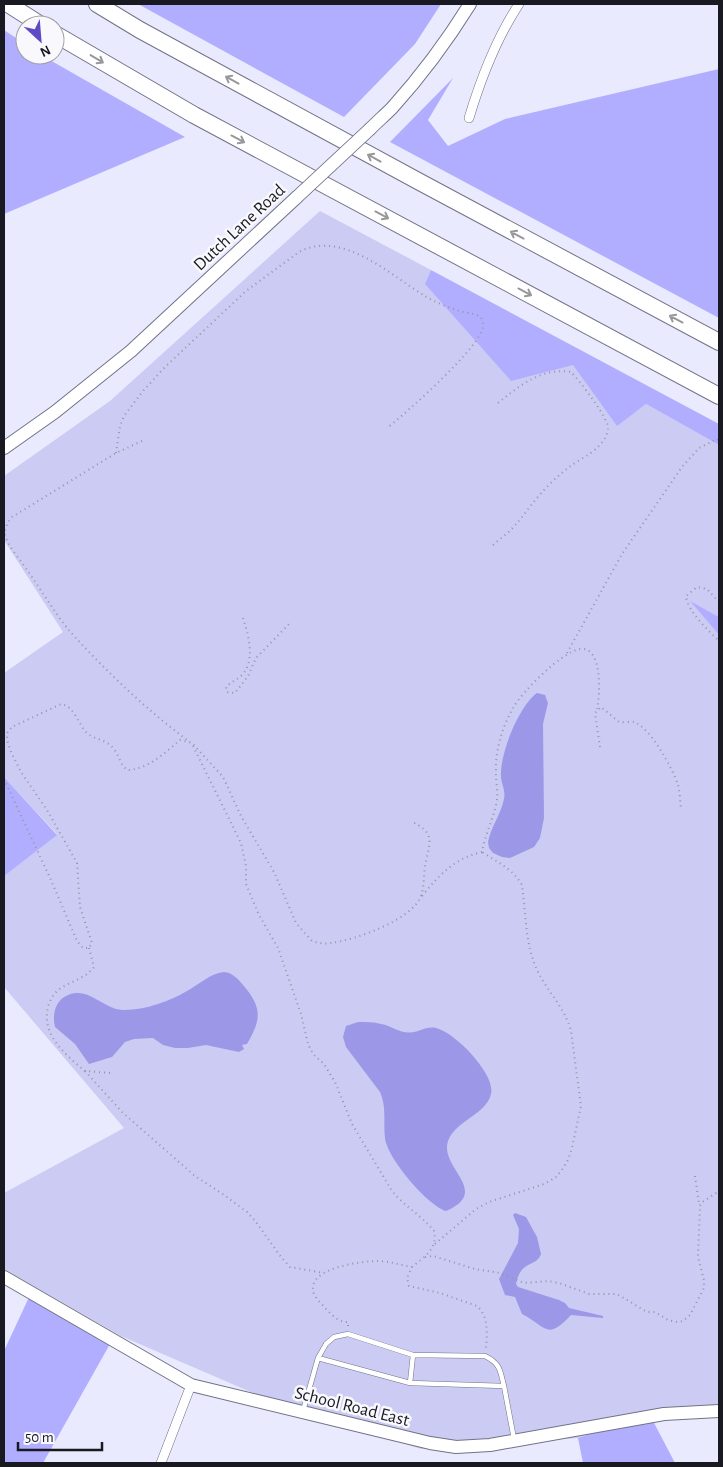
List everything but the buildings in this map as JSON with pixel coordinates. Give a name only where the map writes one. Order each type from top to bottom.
[{"type":"highway","points":[[8,4],[25,15]]},
{"type":"highway","points":[[97,4],[140,30],[279,106],[719,342]]},
{"type":"highway","points":[[65,40],[194,115],[719,396]]},
{"type":"street","name":"Dutch Lane Road","points":[[4,448],[55,412],[126,356],[391,109],[441,48],[470,4]]},
{"type":"street","points":[[469,118],[492,53],[519,4]]},
{"type":"street","name":"School Road East","points":[[4,1278],[190,1385],[430,1443],[456,1447],[490,1445],[664,1414],[719,1411]]},
{"type":"street","points":[[161,1463],[190,1385]]},
{"type":"lane","points":[[303,1412],[318,1358],[326,1344],[334,1337],[348,1334],[413,1354],[485,1356],[495,1361],[500,1368],[515,1440]]},
{"type":"lane","points":[[410,1383],[413,1354]]},
{"type":"lane","points":[[318,1358],[410,1383],[504,1386]]},
{"type":"path","points":[[116,453],[120,426],[124,416],[143,390],[165,367],[246,291],[299,252],[317,246],[344,247],[393,274],[427,297],[481,318],[483,324],[481,334],[464,354],[419,402],[387,428]]},
{"type":"path","points":[[493,544],[516,525],[533,502],[552,482],[569,467],[593,451],[608,431],[608,424],[588,392],[571,372],[561,370],[542,375],[524,383],[498,403]]},
{"type":"path","points":[[142,441],[116,453],[12,517],[6,528],[6,538],[73,634],[126,688],[178,734],[192,743],[223,778],[241,816],[274,872],[296,923],[312,941],[329,943],[341,942],[386,925],[410,910],[435,880],[456,862],[466,856],[482,852],[511,870],[522,885],[532,957],[537,971],[569,1021],[571,1031],[581,1106],[568,1160],[555,1178],[530,1189],[489,1202],[476,1209],[434,1244],[424,1257],[412,1267],[407,1278],[409,1286],[469,1302],[481,1310],[486,1323],[485,1356]]},
{"type":"path","points":[[482,852],[497,799],[497,748],[503,728],[514,706],[529,687],[568,653],[622,554],[682,466],[699,448],[710,442],[719,441]]},
{"type":"path","points":[[719,602],[707,590],[697,587],[686,596],[687,601],[699,620],[719,641]]},
{"type":"path","points":[[243,618],[250,642],[249,654],[243,674],[226,687],[226,692],[230,693],[235,693],[241,688],[256,658],[289,624]]},
{"type":"path","points":[[568,653],[580,649],[589,650],[592,654],[599,675],[599,700],[595,717],[600,748]]},
{"type":"path","points":[[324,1273],[290,1267],[248,1212],[195,1176],[122,1112],[53,1039],[46,1025],[48,1004],[56,993],[85,976],[94,968],[89,948],[92,943],[80,907],[77,863],[47,810],[21,772],[7,740],[7,733],[20,722],[61,704],[67,705],[86,732],[112,746],[122,766],[127,770],[135,770],[146,765],[180,740],[192,743],[242,843],[246,866],[246,884],[259,915],[281,954],[301,1014],[308,1044],[313,1054],[324,1064],[335,1082],[352,1124],[369,1154],[399,1199],[434,1231],[434,1244]]},
{"type":"path","points":[[597,709],[604,708],[619,722],[632,722],[642,727],[656,743],[671,769],[678,786],[681,808]]},
{"type":"path","points":[[4,779],[77,940],[83,948],[89,948]]},
{"type":"path","points":[[411,821],[426,831],[431,843],[423,876],[421,897]]},
{"type":"path","points":[[85,1071],[110,1073]]},
{"type":"path","points":[[424,1257],[433,1256],[475,1269],[506,1275],[519,1281],[532,1283],[549,1281],[590,1294],[617,1294],[647,1312],[659,1314],[668,1320],[683,1321],[690,1315],[704,1288],[704,1280],[698,1257],[700,1206],[695,1176]]},
{"type":"path","points":[[700,1206],[701,1203],[719,1191]]},
{"type":"path","points":[[348,1334],[348,1322],[336,1319],[314,1294],[314,1283],[318,1277],[346,1264],[365,1261],[386,1262],[412,1267]]},
{"type":"shaded area","points":[[138,4],[441,4],[415,44],[344,117]]},
{"type":"shaded area","points":[[4,30],[15,37],[15,65],[59,65],[185,137],[4,214]]},
{"type":"shaded area","points":[[719,69],[719,318],[390,142],[453,78],[428,120],[448,146],[505,119]]},
{"type":"shaded area","points":[[320,211],[431,270],[426,284],[574,365],[617,425],[646,404],[719,445],[719,617],[691,602],[719,635],[719,1417],[652,1419],[611,1427],[578,1438],[421,1449],[265,1398],[121,1336],[4,1269],[4,1193],[124,1128],[4,987],[4,864],[57,834],[4,777],[4,673],[63,632],[4,540],[4,476],[110,401]]},
{"type":"shaded area","points":[[431,270],[719,424],[719,445],[646,404],[617,426],[573,365],[511,381],[425,284]]},
{"type":"shaded area","points":[[690,601],[719,617],[719,635]]},
{"type":"shaded area","points":[[537,693],[545,695],[548,703],[543,724],[544,818],[540,838],[534,847],[510,858],[502,857],[493,853],[489,848],[488,842],[504,799],[501,776],[504,755],[517,719],[530,699]]},
{"type":"shaded area","points":[[4,777],[57,835],[4,876]]},
{"type":"shaded area","points":[[224,972],[233,975],[239,981],[257,1007],[258,1014],[255,1028],[247,1044],[242,1045],[244,1049],[239,1052],[206,1045],[175,1048],[163,1045],[153,1038],[134,1039],[125,1042],[112,1057],[89,1064],[75,1044],[55,1027],[54,1018],[57,1004],[68,995],[76,993],[90,996],[117,1009],[141,1008],[173,998],[209,977]]},
{"type":"shaded area","points":[[358,1022],[378,1023],[409,1033],[429,1028],[439,1029],[465,1047],[488,1077],[491,1094],[488,1101],[477,1113],[457,1128],[448,1141],[447,1151],[450,1161],[461,1179],[464,1195],[459,1203],[446,1211],[438,1207],[419,1191],[400,1169],[387,1147],[384,1109],[380,1092],[346,1047],[343,1037],[346,1026]]},
{"type":"shaded area","points":[[515,1213],[526,1217],[537,1237],[541,1254],[536,1261],[521,1271],[516,1284],[518,1287],[559,1300],[569,1308],[603,1316],[603,1318],[571,1315],[557,1328],[547,1329],[522,1314],[515,1297],[505,1295],[499,1279],[518,1243],[519,1229],[513,1215]]},
{"type":"shaded area","points":[[30,1295],[110,1344],[43,1463],[4,1463],[4,1351]]},
{"type":"shaded area","points":[[652,1419],[675,1463],[583,1463],[578,1438],[611,1427]]}]
